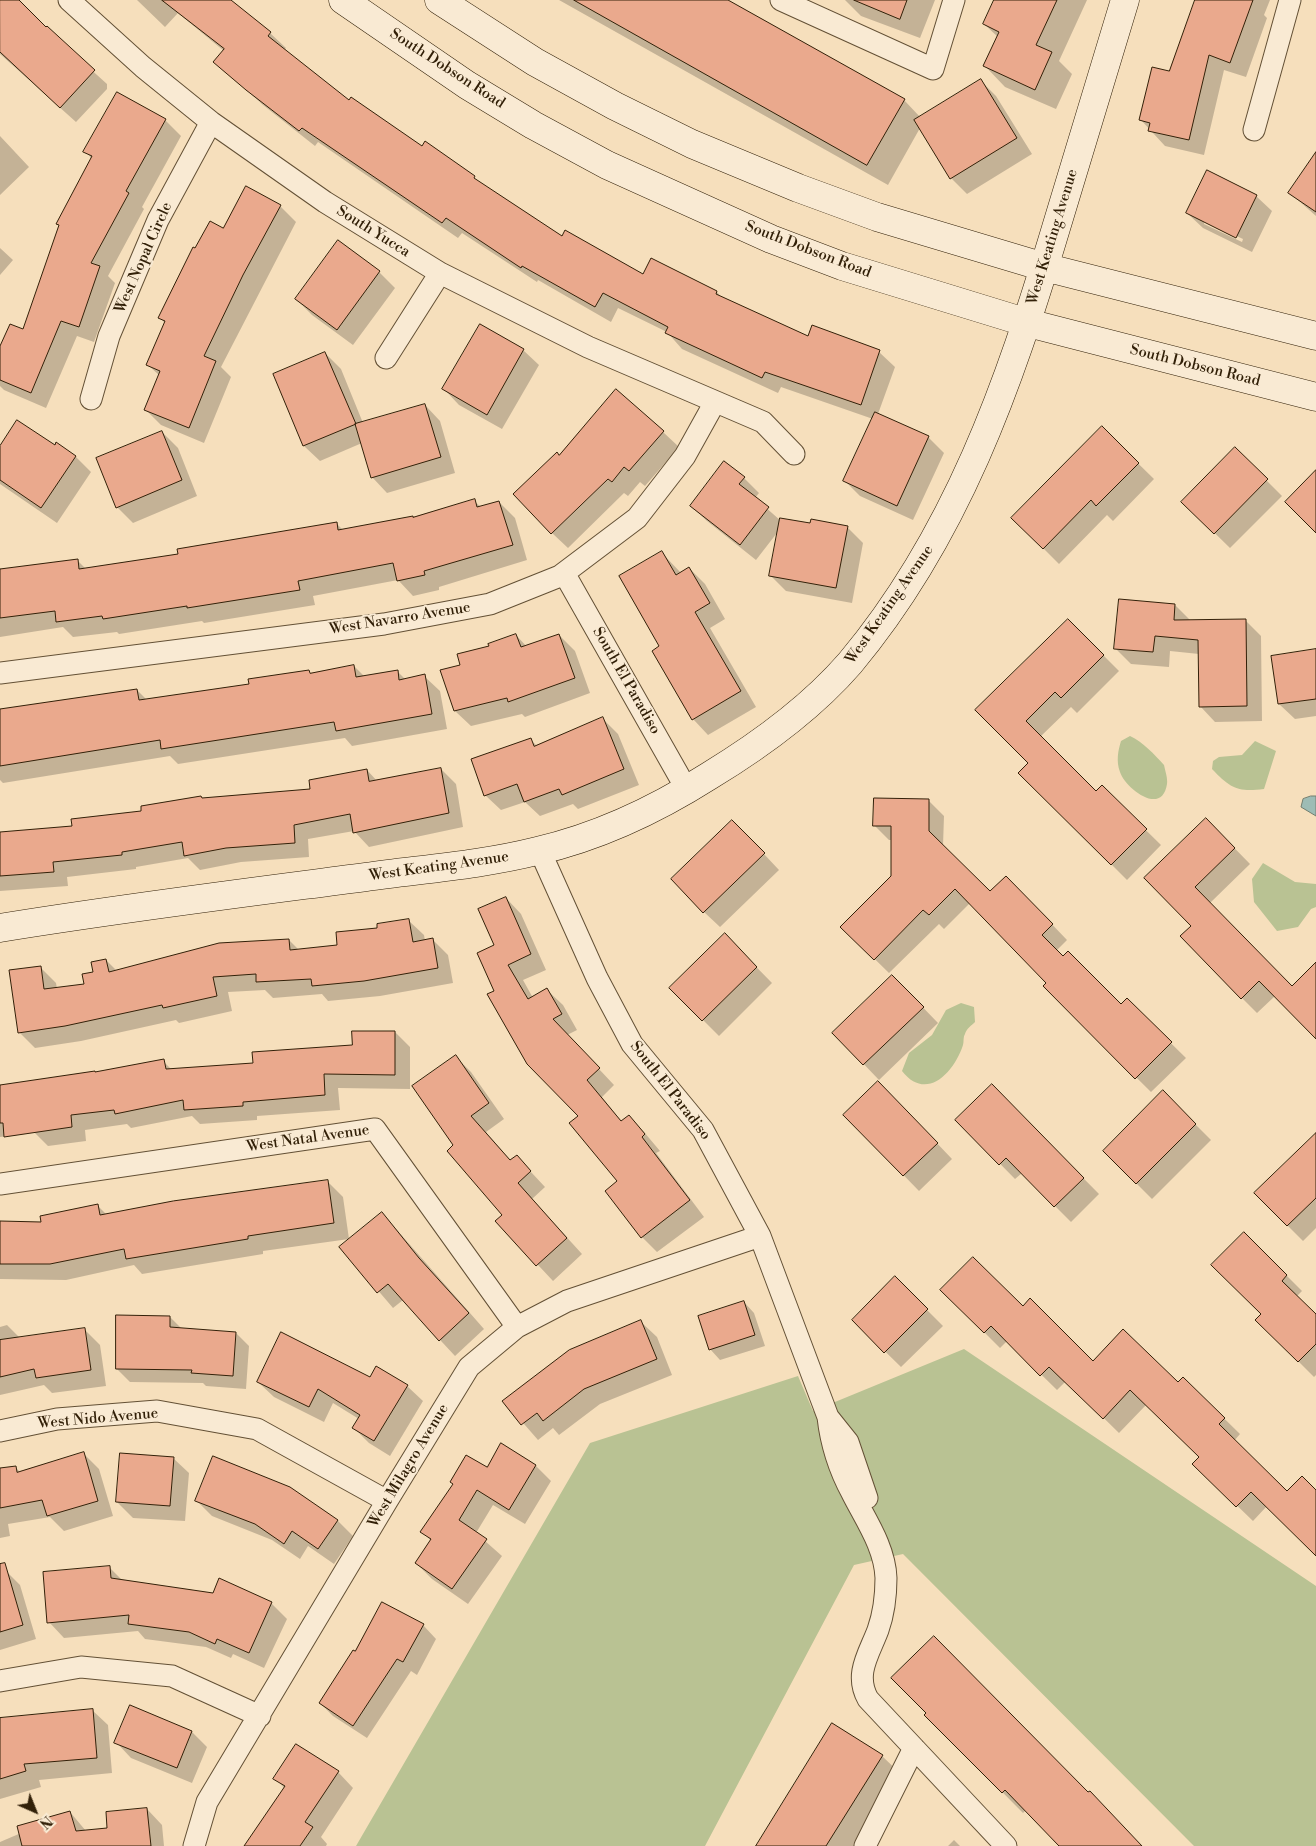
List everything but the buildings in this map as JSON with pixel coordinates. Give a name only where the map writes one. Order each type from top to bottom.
[{"type":"main road","name":"South Dobson Road","points":[[343,0],[467,85],[607,165],[780,243],[842,266],[1028,323],[1316,397]]},
{"type":"main road","points":[[439,0],[535,62],[615,106],[692,144],[798,188],[877,217],[1044,267],[1316,336]]},
{"type":"main road","name":"West Keating Avenue","points":[[0,928],[410,871],[479,864],[540,851],[622,822],[688,790],[781,727],[848,665],[912,578],[955,502],[978,452],[1028,323],[1125,0]]},
{"type":"street","name":"South Yucca","points":[[69,0],[143,66],[212,122],[325,202],[440,273],[588,347],[763,422],[794,454]]},
{"type":"street","points":[[781,0],[932,69],[954,0]]},
{"type":"street","points":[[1254,130],[1290,0]]},
{"type":"street","name":"West Nopal Circle","points":[[91,399],[109,336],[155,229],[212,122]]},
{"type":"street","points":[[386,358],[440,273]]},
{"type":"street","name":"West Navarro Avenue","points":[[0,673],[384,624],[490,604],[564,573],[637,518],[685,456],[715,402]]},
{"type":"street","name":"South El Paradiso","points":[[564,573],[688,790]]},
{"type":"street","name":"South El Paradiso","points":[[540,851],[597,978],[632,1044],[703,1130],[760,1236],[828,1417],[848,1442],[867,1494],[866,1516],[886,1575],[886,1602],[878,1630],[865,1660],[861,1679],[864,1691],[868,1699],[1006,1846]]},
{"type":"street","name":"West Natal Avenue","points":[[0,1184],[375,1128],[517,1328]]},
{"type":"street","name":"West Milagro Avenue","points":[[194,1846],[207,1802],[387,1500],[469,1367],[517,1328],[567,1301],[760,1236]]},
{"type":"street","name":"West Nido Avenue","points":[[0,1431],[56,1419],[157,1412],[257,1429],[387,1500]]},
{"type":"street","points":[[0,1681],[81,1667],[172,1676],[260,1716]]},
{"type":"street","points":[[865,1846],[914,1748]]},
{"type":"green space","points":[[1130,736],[1144,745],[1164,765],[1167,784],[1164,794],[1158,798],[1151,799],[1136,792],[1120,772],[1118,752],[1121,741]]},
{"type":"green space","points":[[1255,741],[1276,751],[1264,789],[1248,790],[1235,788],[1224,781],[1212,769],[1213,761],[1219,757],[1242,755]]},
{"type":"green space","points":[[1263,863],[1295,882],[1316,884],[1316,907],[1311,909],[1298,927],[1277,931],[1254,902],[1252,879]]},
{"type":"green space","points":[[961,1003],[974,1007],[975,1022],[966,1032],[963,1045],[953,1065],[946,1074],[929,1084],[920,1084],[911,1080],[902,1071],[909,1053],[932,1035],[946,1010]]},
{"type":"green space","points":[[964,1349],[1316,1586],[1316,1846],[1194,1846],[903,1554],[854,1565],[705,1846],[356,1846],[590,1443],[798,1376],[813,1411]]},
{"type":"water","points":[[1316,796],[1316,816],[1301,807],[1303,799]]}]
